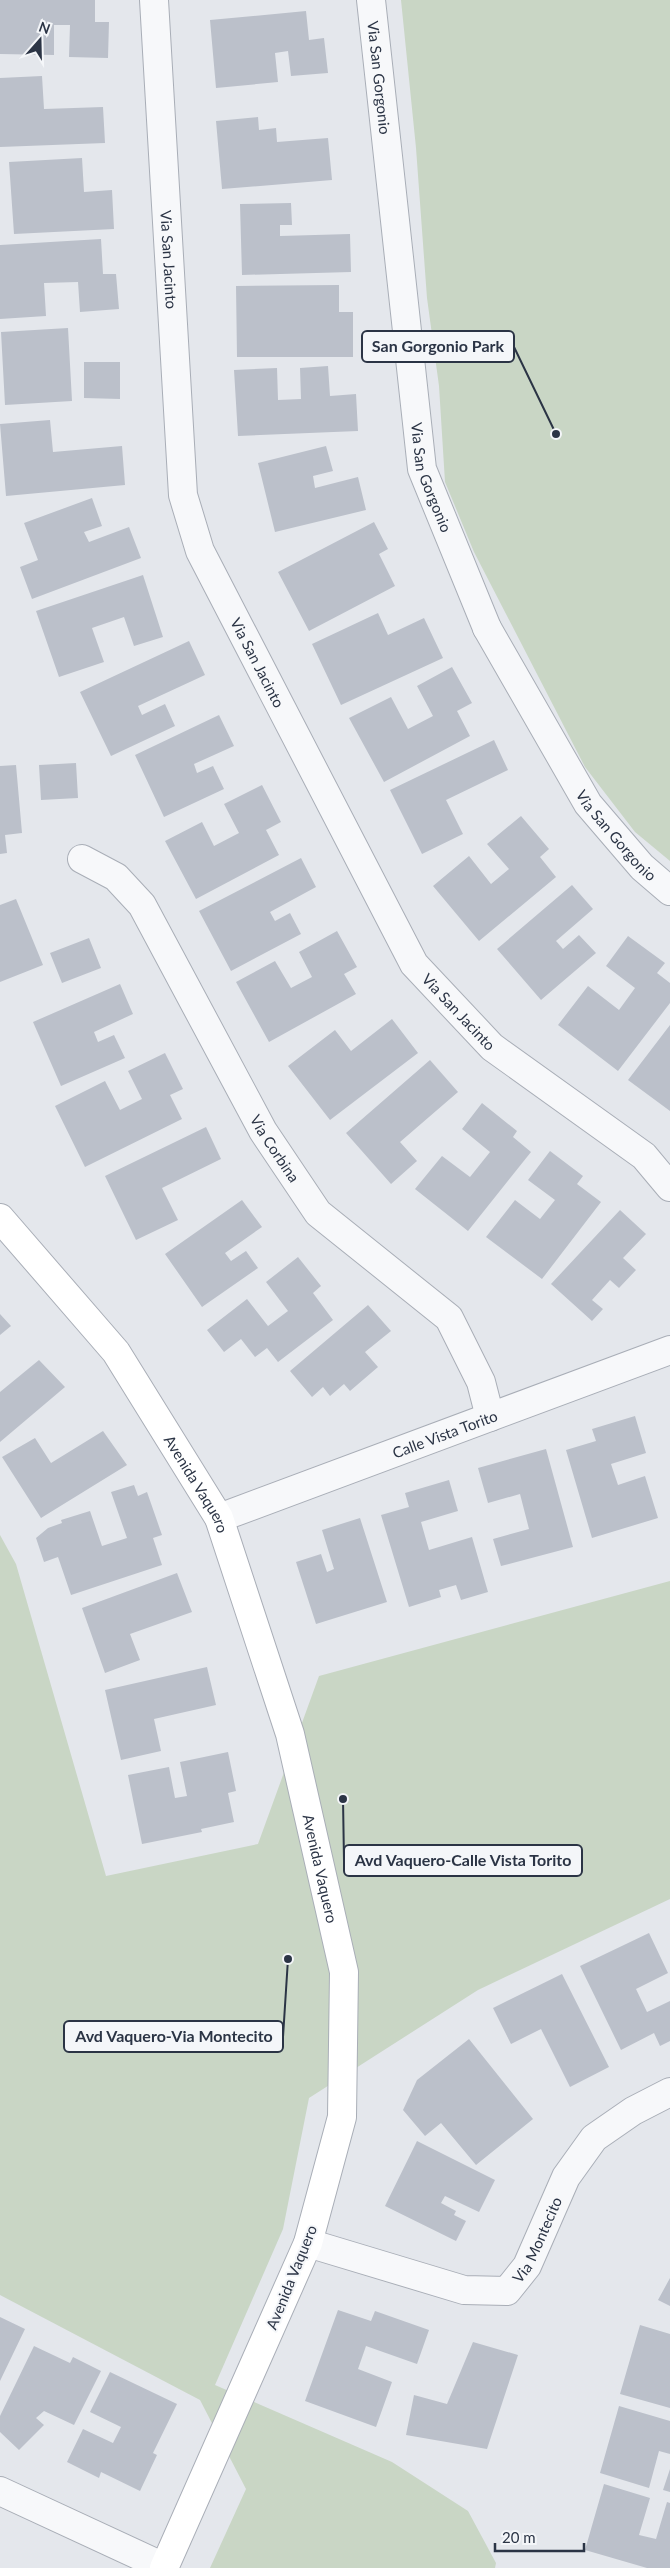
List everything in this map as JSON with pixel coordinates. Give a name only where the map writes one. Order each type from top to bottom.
[{"type":"main road","name":"Avenida Vaquero","points":[[0,1218],[116,1352],[220,1518],[290,1734],[344,1972],[342,2117],[308,2243],[164,2568]]},
{"type":"street","name":"Via San Jacinto","points":[[154,0],[183,495],[200,551],[414,964],[492,1047],[644,1156],[670,1187]]},
{"type":"street","name":"Via San Gorgonio","points":[[370,0],[422,470],[487,628],[588,804],[642,867],[670,891]]},
{"type":"street","name":"Via Corbina","points":[[82,859],[116,878],[142,905],[263,1131],[318,1212],[449,1318],[481,1382],[490,1417]]},
{"type":"street","name":"Calle Vista Torito","points":[[220,1518],[670,1350]]},
{"type":"street","name":"Via Montecito","points":[[308,2243],[464,2290],[507,2291],[527,2266],[566,2177],[594,2138],[633,2111],[670,2092]]},
{"type":"street","points":[[0,2491],[164,2568]]},
{"type":"green space","points":[[401,0],[670,0],[670,861],[635,832],[585,767],[474,552],[445,482],[439,386],[427,298],[416,148]]},
{"type":"green space","points":[[0,1535],[16,1564],[106,1876],[258,1844],[319,1676],[670,1581],[670,1899],[478,1990],[309,2098],[283,2229],[215,2385],[392,2462],[468,2511],[496,2563],[495,2568],[210,2568],[246,2489],[200,2400],[0,2295]]},
{"type":"building","points":[[0,0],[95,0],[95,22],[109,22],[108,58],[69,57],[70,25],[54,25],[54,55],[0,54]]},
{"type":"building","points":[[306,11],[309,40],[324,38],[328,73],[291,76],[288,51],[275,53],[278,82],[216,88],[210,20]]},
{"type":"building","points":[[42,76],[44,109],[103,107],[105,143],[0,147],[0,78]]},
{"type":"building","points":[[258,117],[259,130],[276,128],[277,142],[328,138],[332,180],[222,189],[216,121]]},
{"type":"building","points":[[82,158],[84,192],[112,190],[114,229],[14,234],[9,162]]},
{"type":"building","points":[[291,203],[292,225],[280,225],[280,236],[350,234],[351,272],[242,275],[240,204]]},
{"type":"building","points":[[101,239],[103,274],[116,274],[119,309],[80,312],[78,282],[44,283],[46,316],[0,319],[0,245]]},
{"type":"building","points":[[339,285],[339,312],[353,312],[353,357],[237,357],[236,286]]},
{"type":"building","points":[[68,328],[72,401],[5,405],[1,332]]},
{"type":"building","points":[[84,362],[120,362],[120,399],[84,398]]},
{"type":"building","points":[[328,366],[330,396],[356,394],[358,431],[238,436],[234,370],[277,368],[278,400],[301,399],[300,368]]},
{"type":"building","points":[[50,420],[53,452],[122,446],[125,485],[6,496],[0,424]]},
{"type":"building","points":[[326,446],[333,471],[313,476],[315,488],[358,477],[366,510],[275,532],[258,463]]},
{"type":"building","points":[[92,498],[102,526],[84,532],[89,542],[129,527],[141,558],[32,599],[20,567],[38,560],[24,523]]},
{"type":"building","points":[[374,522],[388,549],[379,554],[395,586],[309,631],[278,572]]},
{"type":"building","points":[[143,575],[163,637],[134,646],[124,617],[92,628],[104,662],[59,677],[36,611]]},
{"type":"building","points":[[378,613],[388,635],[424,618],[443,658],[341,705],[312,644]]},
{"type":"building","points":[[189,641],[205,675],[138,706],[142,715],[165,704],[175,726],[111,756],[80,692]]},
{"type":"building","points":[[452,667],[472,703],[457,711],[470,736],[384,782],[349,718],[391,697],[408,729],[433,716],[417,686]]},
{"type":"building","points":[[219,715],[234,746],[194,764],[197,773],[213,766],[224,789],[164,817],[135,755]]},
{"type":"building","points":[[494,740],[508,770],[446,800],[463,834],[422,854],[390,790]]},
{"type":"building","points":[[76,763],[78,798],[41,800],[39,765]]},
{"type":"building","points":[[16,765],[22,833],[5,835],[7,853],[0,854],[0,766]]},
{"type":"building","points":[[262,785],[281,822],[266,830],[279,855],[196,899],[165,841],[202,822],[214,846],[239,833],[224,804]]},
{"type":"building","points":[[521,816],[549,849],[540,857],[556,877],[479,941],[433,886],[469,856],[491,884],[509,869],[487,844]]},
{"type":"building","points":[[301,858],[316,887],[270,912],[275,921],[290,913],[301,934],[231,971],[199,911]]},
{"type":"building","points":[[572,885],[593,909],[556,941],[563,949],[579,935],[596,953],[541,1000],[497,949]]},
{"type":"building","points":[[16,899],[43,965],[0,982],[0,905]]},
{"type":"building","points":[[337,931],[357,967],[344,974],[356,994],[269,1042],[236,982],[275,961],[291,988],[312,977],[299,952]]},
{"type":"building","points":[[628,936],[665,963],[657,973],[670,983],[670,1003],[618,1071],[558,1025],[588,986],[619,1010],[635,988],[606,966]]},
{"type":"building","points":[[89,938],[101,968],[62,983],[50,953]]},
{"type":"building","points":[[120,984],[133,1014],[94,1032],[98,1042],[114,1035],[125,1058],[61,1086],[33,1022]]},
{"type":"building","points":[[392,1019],[418,1053],[330,1120],[288,1066],[335,1030],[351,1051]]},
{"type":"building","points":[[670,1025],[670,1111],[628,1080]]},
{"type":"building","points":[[165,1053],[183,1089],[170,1095],[182,1119],[85,1167],[55,1106],[105,1081],[120,1110],[142,1099],[128,1071]]},
{"type":"building","points":[[430,1060],[458,1092],[400,1142],[417,1161],[391,1184],[346,1133]]},
{"type":"building","points":[[482,1103],[517,1131],[513,1137],[531,1152],[468,1231],[415,1189],[442,1156],[470,1177],[490,1152],[462,1129]]},
{"type":"building","points":[[206,1127],[221,1159],[162,1188],[178,1220],[136,1240],[105,1176]]},
{"type":"building","points":[[550,1151],[583,1176],[577,1184],[601,1202],[542,1279],[486,1237],[515,1200],[540,1219],[555,1200],[528,1180]]},
{"type":"building","points":[[242,1200],[262,1227],[225,1253],[231,1261],[246,1251],[258,1268],[202,1307],[165,1254]]},
{"type":"building","points":[[620,1210],[646,1234],[623,1258],[636,1270],[619,1288],[610,1280],[592,1300],[603,1309],[592,1321],[551,1284]]},
{"type":"building","points":[[298,1257],[321,1286],[313,1293],[333,1320],[278,1362],[267,1348],[255,1357],[241,1339],[224,1352],[207,1330],[247,1299],[268,1326],[288,1311],[266,1282]]},
{"type":"building","points":[[368,1305],[391,1331],[365,1352],[378,1367],[350,1391],[344,1384],[330,1396],[323,1387],[312,1397],[290,1371]]},
{"type":"building","points":[[0,1314],[11,1326],[0,1335]]},
{"type":"building","points":[[39,1360],[65,1387],[0,1442],[0,1392]]},
{"type":"building","points":[[635,1416],[646,1453],[611,1464],[618,1485],[645,1476],[658,1518],[592,1538],[566,1450],[596,1441],[592,1429]]},
{"type":"building","points":[[103,1431],[127,1465],[41,1518],[2,1457],[35,1438],[51,1463]]},
{"type":"building","points":[[546,1449],[573,1547],[501,1566],[493,1539],[529,1529],[520,1494],[488,1503],[478,1468]]},
{"type":"building","points":[[449,1480],[458,1511],[421,1522],[429,1550],[472,1537],[488,1592],[461,1600],[456,1585],[439,1590],[441,1597],[409,1607],[381,1515],[409,1507],[405,1493]]},
{"type":"building","points":[[134,1485],[138,1496],[147,1492],[162,1535],[153,1538],[162,1565],[71,1595],[58,1557],[44,1562],[36,1538],[48,1528],[62,1523],[61,1520],[90,1511],[102,1546],[127,1538],[111,1492]]},
{"type":"building","points":[[360,1518],[387,1602],[316,1624],[296,1562],[321,1554],[327,1572],[334,1569],[322,1530]]},
{"type":"building","points":[[177,1573],[192,1612],[130,1634],[140,1660],[105,1673],[82,1608]]},
{"type":"building","points":[[207,1667],[216,1705],[154,1719],[161,1751],[121,1760],[105,1690]]},
{"type":"building","points":[[228,1752],[236,1791],[228,1793],[234,1822],[201,1829],[202,1832],[142,1844],[128,1775],[169,1767],[175,1798],[187,1796],[180,1762]]},
{"type":"building","points":[[649,1933],[668,1973],[636,1989],[647,2012],[670,2001],[670,2041],[660,2046],[654,2033],[621,2050],[580,1966]]},
{"type":"building","points":[[562,1974],[609,2067],[570,2087],[541,2029],[511,2044],[493,2008]]},
{"type":"building","points":[[469,2039],[533,2119],[476,2165],[441,2123],[425,2136],[403,2110],[417,2080]]},
{"type":"building","points":[[417,2141],[495,2180],[479,2212],[445,2196],[441,2203],[456,2211],[454,2215],[466,2221],[456,2241],[385,2206]]},
{"type":"building","points":[[670,2278],[670,2306],[658,2300]]},
{"type":"building","points":[[338,2310],[371,2321],[375,2311],[429,2330],[417,2364],[366,2346],[358,2369],[392,2382],[376,2427],[305,2401]]},
{"type":"building","points":[[0,2317],[25,2329],[0,2381]]},
{"type":"building","points":[[640,2325],[670,2334],[670,2408],[620,2394]]},
{"type":"building","points":[[473,2342],[518,2355],[487,2449],[406,2435],[414,2395],[447,2404]]},
{"type":"building","points":[[34,2346],[70,2363],[73,2357],[101,2371],[74,2425],[44,2411],[36,2418],[44,2425],[19,2450],[0,2432],[0,2416]]},
{"type":"building","points":[[110,2372],[177,2404],[153,2453],[157,2455],[140,2491],[101,2472],[99,2478],[67,2462],[83,2429],[113,2443],[121,2427],[90,2412]]},
{"type":"building","points":[[619,2406],[670,2421],[670,2454],[659,2451],[649,2488],[600,2473]]},
{"type":"building","points":[[670,2469],[670,2492],[663,2490]]},
{"type":"building","points":[[604,2484],[650,2498],[639,2535],[656,2539],[667,2502],[670,2503],[670,2568],[647,2568],[585,2550]]},
{"type":"place","name":"San Gorgonio Park","points":[[556,434]]},
{"type":"place","name":"Avd Vaquero-Calle Vista Torito","points":[[343,1799]]},
{"type":"place","name":"Avd Vaquero-Via Montecito","points":[[288,1959]]}]
